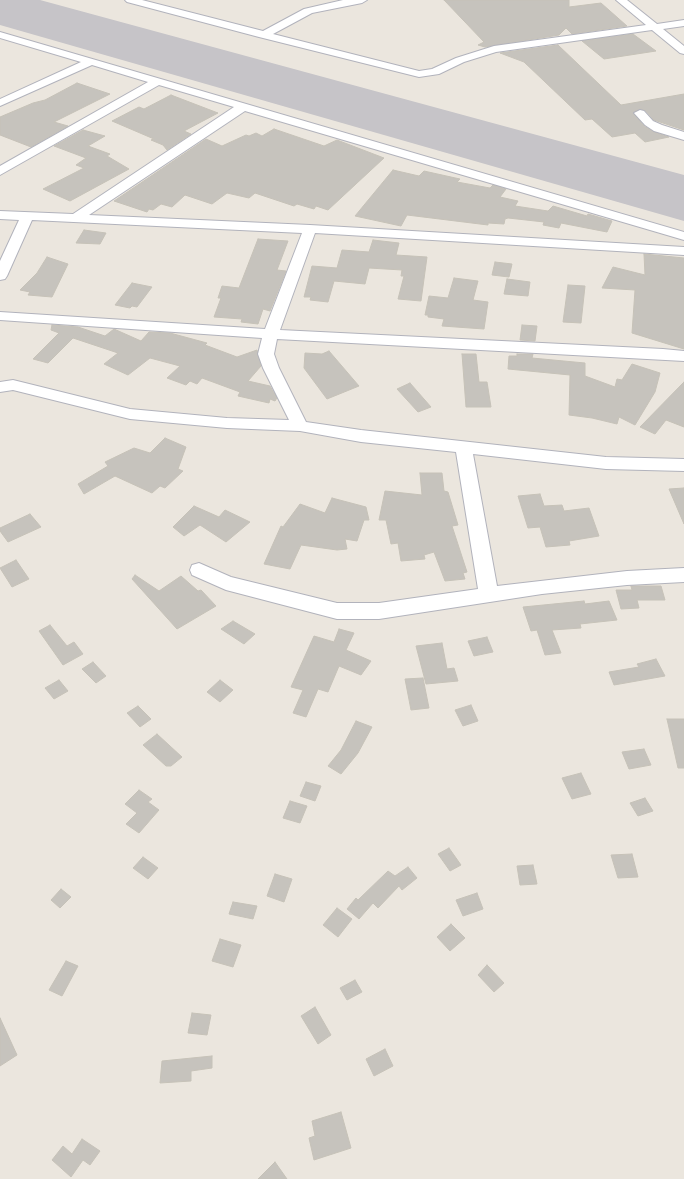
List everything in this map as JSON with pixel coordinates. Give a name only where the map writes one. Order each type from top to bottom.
[{"type":"street","points":[[130,0],[419,74],[435,72],[460,60],[494,49],[684,23]]},
{"type":"street","points":[[157,7],[170,0]]},
{"type":"street","points":[[263,34],[296,16],[327,2],[362,0]]},
{"type":"street","points":[[621,0],[684,50]]},
{"type":"street","points":[[635,0],[684,38]]},
{"type":"street","points":[[2,38],[158,81],[684,236]]},
{"type":"street","points":[[0,103],[90,62]]},
{"type":"street","points":[[0,171],[158,81]]},
{"type":"street","points":[[76,218],[244,106]]},
{"type":"street","points":[[640,113],[646,121],[658,128],[684,136]]},
{"type":"street","points":[[0,215],[310,229],[684,251]]},
{"type":"street","points":[[0,276],[27,217]]},
{"type":"street","points":[[300,426],[271,368],[266,354],[271,334],[310,229]]},
{"type":"street","points":[[0,316],[271,334],[684,356]]},
{"type":"street","points":[[0,387],[13,386],[130,414],[227,423],[300,426],[361,436],[606,463],[684,465]]},
{"type":"street","points":[[464,448],[489,595]]},
{"type":"street","points":[[199,570],[226,583],[337,611],[379,611],[565,584],[684,575]]},
{"type":"building","points":[[444,0],[569,0],[569,7],[601,3],[627,26],[572,34],[566,28],[559,35],[485,47],[478,45],[484,42]]},
{"type":"building","points":[[633,34],[656,51],[604,59],[582,41]]},
{"type":"building","points":[[558,45],[621,105],[684,94],[684,130],[654,120],[645,110],[640,109],[633,113],[644,126],[654,132],[669,137],[645,142],[635,133],[612,137],[592,119],[585,120],[524,62],[500,53]]},
{"type":"building","points":[[77,83],[110,94],[54,122],[68,126],[31,147],[0,135],[0,117],[33,103],[45,100]]},
{"type":"building","points":[[171,95],[218,113],[184,131],[191,134],[167,150],[163,145],[151,140],[154,139],[112,121],[139,107],[144,109]]},
{"type":"building","points":[[274,129],[324,146],[337,140],[384,158],[328,210],[316,206],[314,209],[297,204],[294,206],[255,193],[249,198],[227,193],[212,204],[185,195],[172,207],[161,204],[153,210],[149,209],[147,212],[114,201],[206,139],[222,146],[246,135],[249,136],[256,133],[262,136]]},
{"type":"building","points":[[83,130],[105,136],[88,146],[110,154],[107,156],[129,169],[70,201],[43,189],[84,168],[76,165],[86,158],[54,146]]},
{"type":"building","points":[[393,170],[419,176],[424,171],[460,179],[457,182],[490,188],[493,185],[506,189],[500,197],[518,201],[515,206],[548,211],[553,206],[587,216],[588,214],[612,221],[607,232],[561,223],[559,228],[543,225],[544,222],[508,218],[505,219],[504,224],[488,223],[488,225],[407,215],[401,226],[355,216]]},
{"type":"building","points":[[84,230],[106,233],[100,244],[76,243]]},
{"type":"building","points":[[258,239],[288,241],[277,270],[286,271],[270,311],[263,309],[258,324],[241,322],[242,319],[214,317],[221,298],[218,298],[222,286],[239,288]]},
{"type":"building","points":[[373,240],[399,243],[396,255],[427,257],[421,301],[398,299],[404,276],[401,276],[402,270],[369,268],[365,284],[334,281],[328,302],[310,300],[311,297],[304,297],[312,266],[337,268],[342,250],[369,252]]},
{"type":"building","points":[[644,254],[684,258],[684,349],[632,333],[635,290],[602,288],[613,267],[645,275]]},
{"type":"building","points":[[47,257],[68,264],[52,297],[28,295],[30,292],[20,290],[37,273]]},
{"type":"building","points":[[495,262],[512,264],[509,277],[492,275]]},
{"type":"building","points":[[454,278],[478,281],[473,300],[488,302],[484,329],[442,326],[444,319],[428,317],[428,315],[425,315],[429,296],[448,298]]},
{"type":"building","points":[[507,279],[530,282],[528,296],[504,294]]},
{"type":"building","points":[[132,283],[152,287],[137,307],[132,306],[130,308],[115,305]]},
{"type":"building","points":[[568,285],[585,286],[581,323],[563,322]]},
{"type":"building","points":[[52,325],[78,327],[105,336],[114,329],[141,341],[149,332],[170,333],[207,343],[205,345],[237,357],[257,350],[261,366],[248,381],[270,386],[277,398],[275,401],[270,399],[269,403],[238,396],[240,392],[202,378],[197,384],[190,381],[186,385],[167,378],[180,366],[150,358],[128,375],[104,364],[118,353],[73,338],[48,363],[33,359],[59,333],[51,330]]},
{"type":"building","points":[[522,325],[537,326],[535,341],[520,340]]},
{"type":"building","points":[[329,351],[359,386],[327,399],[304,368],[305,353],[322,354]]},
{"type":"building","points":[[462,354],[476,354],[479,382],[487,382],[491,407],[466,407]]},
{"type":"building","points":[[517,354],[533,354],[532,358],[585,363],[585,376],[615,387],[617,379],[622,380],[632,364],[660,373],[655,392],[635,425],[619,417],[617,424],[592,418],[569,415],[570,375],[508,369],[509,356],[517,356]]},
{"type":"building","points":[[684,382],[684,427],[666,420],[655,434],[640,427]]},
{"type":"building","points":[[410,383],[431,407],[418,412],[397,389]]},
{"type":"building","points":[[165,438],[186,447],[178,469],[183,471],[165,488],[160,486],[152,493],[115,476],[84,494],[78,484],[108,466],[105,462],[134,448],[150,453]]},
{"type":"building","points":[[420,473],[442,473],[444,491],[448,492],[458,525],[452,526],[467,572],[463,573],[465,579],[445,581],[434,552],[424,555],[425,559],[401,561],[398,543],[391,544],[386,520],[379,520],[385,491],[422,495]]},
{"type":"building","points":[[684,488],[684,524],[669,489]]},
{"type":"building","points":[[540,494],[544,506],[562,505],[564,511],[589,508],[599,536],[569,541],[570,545],[546,547],[540,527],[528,528],[518,496]]},
{"type":"building","points":[[332,498],[366,507],[369,520],[364,520],[357,541],[345,539],[347,549],[337,550],[301,545],[290,569],[264,564],[281,526],[283,527],[300,504],[325,513]]},
{"type":"building","points":[[194,506],[219,517],[225,510],[250,522],[226,542],[200,525],[184,536],[173,527]]},
{"type":"building","points":[[30,514],[41,527],[8,542],[0,531],[0,528]]},
{"type":"building","points":[[16,560],[29,579],[12,587],[0,568]]},
{"type":"building","points":[[135,575],[159,591],[181,576],[198,591],[201,590],[216,606],[177,629],[132,579]]},
{"type":"building","points":[[631,586],[661,586],[665,600],[637,600],[639,608],[621,609],[616,590],[632,590]]},
{"type":"building","points":[[584,601],[585,604],[609,601],[617,620],[580,624],[581,628],[552,630],[561,653],[545,655],[537,630],[531,631],[523,607]]},
{"type":"building","points":[[233,621],[255,634],[244,644],[221,629]]},
{"type":"building","points":[[50,625],[67,646],[74,642],[83,654],[63,665],[39,631]]},
{"type":"building","points":[[339,629],[354,633],[346,650],[371,661],[361,675],[339,666],[328,692],[318,689],[306,717],[293,713],[303,690],[291,687],[314,636],[334,642]]},
{"type":"building","points":[[487,637],[493,652],[474,656],[468,641]]},
{"type":"building","points":[[442,643],[447,669],[454,668],[458,681],[426,684],[416,646]]},
{"type":"building","points":[[656,659],[665,676],[614,685],[609,672],[639,667],[637,664]]},
{"type":"building","points":[[93,662],[106,676],[96,683],[82,669]]},
{"type":"building","points":[[423,678],[429,708],[411,710],[405,679]]},
{"type":"building","points":[[59,680],[68,691],[54,699],[45,688]]},
{"type":"building","points":[[220,680],[233,690],[220,702],[207,692]]},
{"type":"building","points":[[471,705],[478,721],[463,726],[455,710]]},
{"type":"building","points":[[138,706],[151,719],[140,727],[127,713]]},
{"type":"building","points":[[667,719],[684,719],[684,768],[678,768]]},
{"type":"building","points":[[356,721],[372,727],[358,753],[341,774],[328,766],[341,750]]},
{"type":"building","points":[[157,734],[182,757],[171,766],[166,766],[143,745]]},
{"type":"building","points":[[644,749],[651,765],[629,769],[622,752]]},
{"type":"building","points":[[581,773],[591,794],[572,799],[562,778]]},
{"type":"building","points":[[306,782],[321,786],[315,801],[300,796]]},
{"type":"building","points":[[139,790],[152,799],[148,802],[159,810],[139,833],[126,824],[137,813],[125,804]]},
{"type":"building","points":[[645,798],[653,811],[638,816],[630,803]]},
{"type":"building","points":[[290,801],[307,806],[300,823],[283,818]]},
{"type":"building","points":[[449,848],[461,865],[450,871],[438,854]]},
{"type":"building","points":[[632,854],[638,877],[618,878],[611,855]]},
{"type":"building","points":[[143,857],[158,868],[148,879],[133,868]]},
{"type":"building","points":[[533,865],[537,884],[520,885],[517,866]]},
{"type":"building","points":[[408,867],[417,878],[402,890],[399,886],[378,908],[373,903],[359,919],[347,909],[356,898],[358,900],[388,871],[395,876]]},
{"type":"building","points":[[275,874],[292,879],[284,902],[267,896]]},
{"type":"building","points":[[61,889],[71,897],[60,908],[51,900]]},
{"type":"building","points":[[477,893],[483,909],[463,916],[456,900]]},
{"type":"building","points":[[233,902],[257,906],[253,919],[229,914]]},
{"type":"building","points":[[337,908],[352,919],[338,937],[323,925]]},
{"type":"building","points":[[451,924],[465,938],[450,951],[437,937]]},
{"type":"building","points":[[220,939],[241,945],[233,967],[212,961]]},
{"type":"building","points":[[66,961],[78,966],[62,996],[49,990]]},
{"type":"building","points":[[487,965],[504,983],[494,992],[478,975]]},
{"type":"building","points":[[355,980],[362,992],[347,1000],[340,988]]},
{"type":"building","points":[[315,1007],[331,1035],[318,1044],[301,1016]]},
{"type":"building","points":[[192,1013],[211,1015],[207,1035],[188,1033]]},
{"type":"building","points":[[0,1018],[17,1055],[0,1066]]},
{"type":"building","points":[[385,1049],[393,1066],[374,1076],[366,1059]]},
{"type":"building","points":[[212,1056],[212,1068],[191,1071],[191,1081],[160,1083],[162,1061]]},
{"type":"building","points":[[341,1112],[351,1148],[314,1160],[309,1138],[315,1136],[312,1121]]},
{"type":"building","points":[[82,1139],[100,1151],[90,1165],[83,1160],[71,1177],[52,1160],[63,1146],[72,1154]]},
{"type":"building","points":[[275,1162],[287,1179],[258,1179]]},
{"type":"taxiway","points":[[18,0],[30,11],[53,22]]},
{"type":"runway","points":[[0,7],[684,198]]}]
